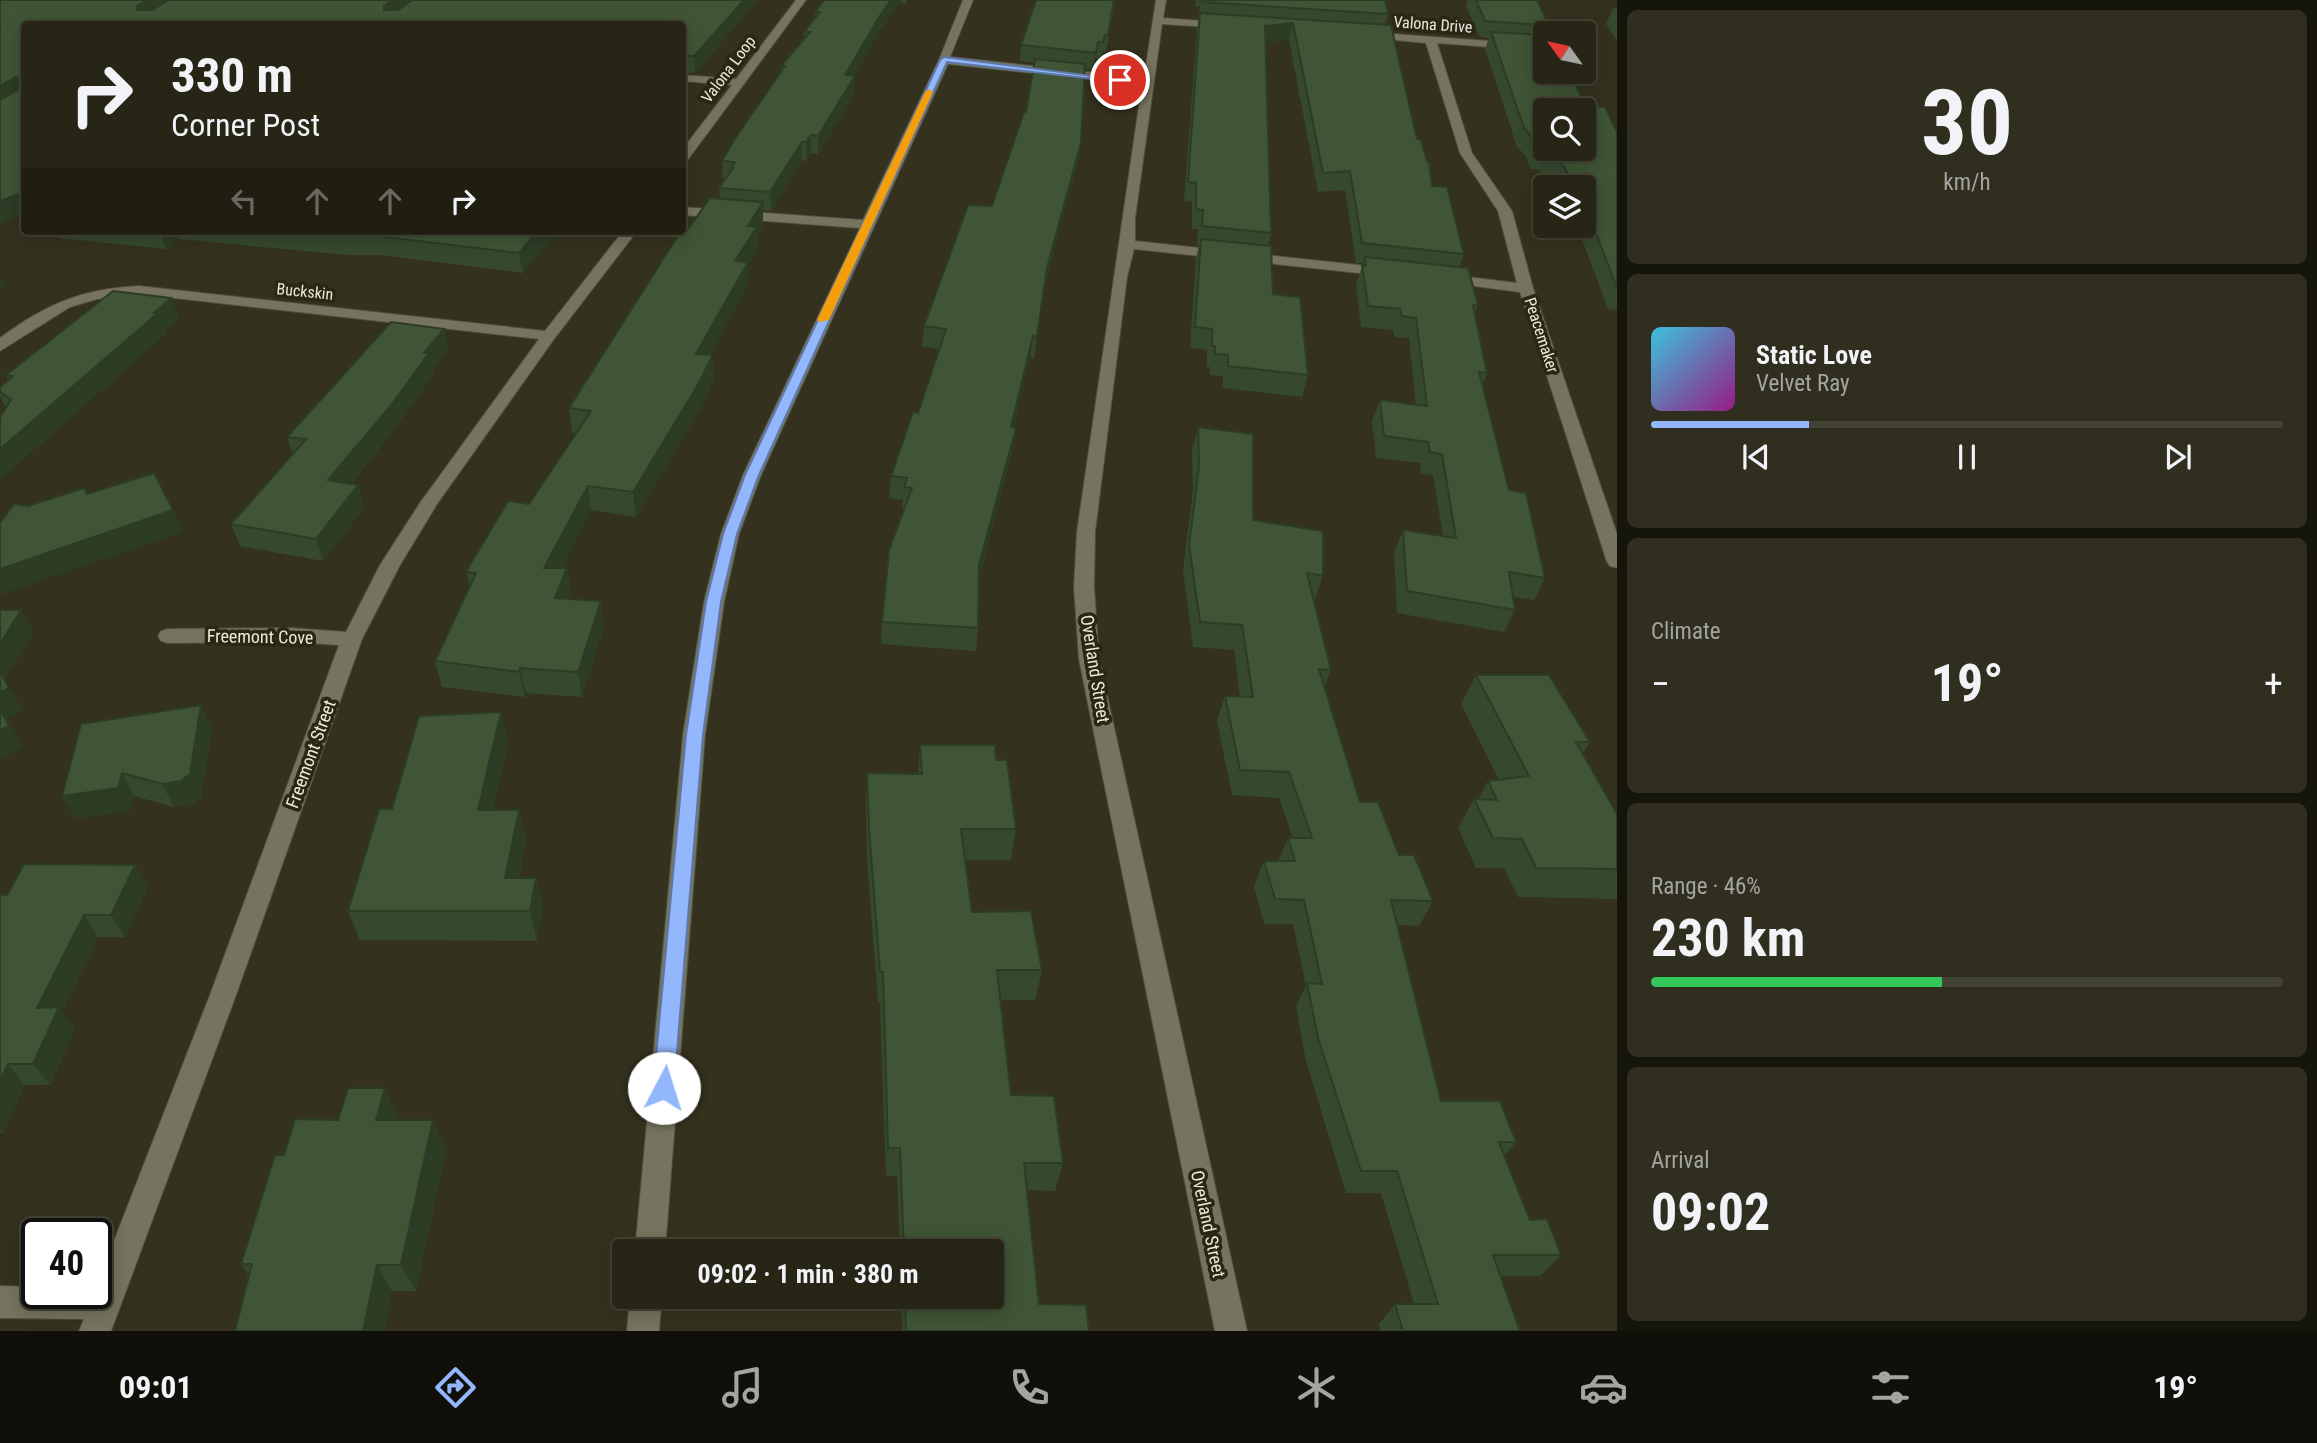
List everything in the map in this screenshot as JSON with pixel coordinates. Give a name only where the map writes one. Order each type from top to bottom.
[{"type":"street","name":"Valona Loop","points":[[686,153],[801,0]]},
{"type":"street","points":[[650,1239],[694,735],[713,602],[730,534],[752,475],[944,60],[968,0]]},
{"type":"street","points":[[1160,10],[1240,26]]},
{"type":"street","name":"Overland Street","points":[[1160,10],[1128,218],[1128,244],[1119,277],[1086,532],[1084,587],[1089,659],[1135,888],[1231,1331]]},
{"type":"street","name":"Valona Drive","points":[[1349,34],[1525,46]]},
{"type":"street","points":[[1430,39],[1466,153],[1505,211],[1526,288]]},
{"type":"street","points":[[944,60],[1147,82]]},
{"type":"street","points":[[686,78],[737,82]]},
{"type":"street","points":[[686,211],[867,224]]},
{"type":"street","name":"Freemont Street","points":[[100,1317],[228,983],[352,639],[390,565],[429,503],[549,336],[627,235]]},
{"type":"street","points":[[1128,244],[1403,274]]},
{"type":"street","name":"Peacemaker","points":[[1430,277],[1526,288],[1617,562]]},
{"type":"street","name":"Buckskin","points":[[0,346],[35,319],[59,305],[89,295],[139,290],[549,336]]},
{"type":"street","name":"Freemont Cove","points":[[168,636],[291,635],[352,639]]},
{"type":"street","points":[[0,1303],[100,1317]]},
{"type":"street","points":[[643,1331],[645,1309]]},
{"type":"building","points":[[0,0],[147,0],[137,6],[137,10],[152,10],[169,0],[392,0],[384,6],[384,10],[398,10],[412,0],[744,0],[694,56],[686,56],[686,21],[21,21],[21,193],[0,201],[0,100],[18,90],[19,78],[0,86]]},
{"type":"building","points":[[824,0],[891,0],[845,75],[855,76],[818,136],[811,135],[806,142],[802,142],[770,192],[719,188],[735,162],[722,161],[785,66],[781,66],[810,32],[804,32],[820,12],[815,12]]},
{"type":"building","points":[[1036,0],[1114,0],[1108,35],[1105,35],[1103,42],[1098,42],[1096,53],[1021,45]]},
{"type":"building","points":[[1385,0],[1388,14],[1202,2]]},
{"type":"building","points":[[1476,0],[1537,0],[1547,21],[1533,21],[1533,24],[1485,21]]},
{"type":"building","points":[[1200,13],[1391,25],[1417,139],[1421,140],[1429,162],[1432,186],[1447,187],[1464,254],[1362,243],[1350,171],[1323,173],[1293,23],[1265,26],[1271,233],[1202,226],[1203,210],[1196,209],[1196,183],[1188,182]]},
{"type":"building","points":[[1491,32],[1533,34],[1533,84],[1575,84],[1581,98],[1533,98],[1533,139],[1524,128]]},
{"type":"building","points":[[1035,59],[1085,64],[1081,143],[1047,268],[1037,337],[1033,336],[1011,427],[1016,428],[979,565],[978,628],[882,622],[889,550],[912,488],[904,487],[907,478],[891,476],[913,412],[918,413],[946,329],[924,326],[968,205],[992,206],[1026,112]]},
{"type":"building","points":[[1596,107],[1605,107],[1617,132],[1617,288],[1596,233],[1596,175],[1568,175],[1560,162],[1551,161],[1596,161]]},
{"type":"building","points":[[710,198],[763,202],[748,226],[757,227],[735,261],[748,262],[696,354],[713,355],[699,383],[633,492],[588,486],[544,568],[567,568],[555,598],[601,601],[578,672],[520,668],[519,672],[435,661],[476,573],[466,572],[508,501],[529,504],[591,411],[569,408],[678,235],[686,235]]},
{"type":"building","points":[[332,235],[535,235],[519,253],[377,236]]},
{"type":"building","points":[[1201,239],[1271,246],[1273,294],[1300,297],[1308,375],[1228,366],[1228,355],[1215,354],[1212,329],[1195,327]]},
{"type":"building","points":[[1365,257],[1468,268],[1478,305],[1473,305],[1487,373],[1479,372],[1509,490],[1526,493],[1545,578],[1509,572],[1515,610],[1407,591],[1403,530],[1456,538],[1442,454],[1430,452],[1428,442],[1384,436],[1380,400],[1427,406],[1416,318],[1402,316],[1400,309],[1368,306],[1362,265],[1366,266]]},
{"type":"building","points":[[113,291],[171,298],[154,313],[158,313],[0,449],[0,418],[11,399],[0,392],[0,387],[13,376],[6,375]]},
{"type":"building","points":[[391,322],[444,329],[424,353],[429,353],[392,404],[328,480],[358,485],[316,539],[231,524],[306,439],[287,437]]},
{"type":"building","points":[[1198,427],[1253,434],[1253,520],[1323,531],[1323,576],[1307,573],[1331,670],[1319,669],[1360,802],[1378,802],[1399,855],[1414,855],[1433,901],[1391,900],[1441,1101],[1500,1101],[1516,1142],[1499,1142],[1530,1220],[1547,1219],[1561,1255],[1493,1255],[1520,1331],[1403,1331],[1395,1304],[1438,1304],[1397,1171],[1361,1171],[1318,1038],[1307,983],[1322,984],[1304,900],[1275,899],[1264,861],[1295,861],[1288,838],[1312,838],[1289,772],[1240,770],[1225,696],[1253,697],[1242,625],[1200,622],[1189,545],[1199,466]]},
{"type":"building","points":[[154,473],[173,510],[0,569],[0,523],[14,504],[28,506],[84,488],[87,494]]},
{"type":"building","points":[[0,610],[21,610],[0,644]]},
{"type":"building","points":[[0,672],[9,688],[0,692]]},
{"type":"building","points":[[1476,675],[1549,675],[1590,742],[1576,742],[1617,814],[1617,869],[1536,868],[1522,839],[1493,838],[1474,799],[1497,800],[1488,781],[1529,776]]},
{"type":"building","points":[[201,705],[190,774],[181,781],[162,784],[122,773],[118,788],[62,796],[81,724]]},
{"type":"building","points":[[0,709],[9,726],[0,730]]},
{"type":"building","points":[[501,712],[478,810],[519,810],[505,878],[536,878],[530,911],[348,911],[379,809],[392,809],[419,716]]},
{"type":"building","points":[[920,745],[995,745],[996,760],[1007,760],[1016,829],[961,829],[972,912],[1031,911],[1042,970],[997,970],[1011,1095],[1054,1096],[1063,1163],[1024,1163],[1039,1304],[1086,1305],[1089,1331],[906,1331],[905,1309],[1004,1309],[1004,1239],[904,1239],[900,1148],[888,1148],[883,972],[880,972],[867,773],[922,774]]},
{"type":"building","points":[[24,864],[135,865],[111,915],[84,915],[37,1008],[59,1007],[33,1064],[8,1064],[0,1080],[0,895],[7,895]]},
{"type":"building","points":[[348,1088],[385,1088],[376,1120],[433,1120],[401,1265],[377,1265],[363,1331],[235,1331],[252,1264],[241,1264],[275,1155],[284,1155],[295,1119],[338,1120]]},
{"type":"slow traffic","points":[[823,320],[929,92]]},
{"type":"route","points":[[664,1088],[694,735],[713,602],[730,534],[752,475],[944,60],[1120,80]]}]
